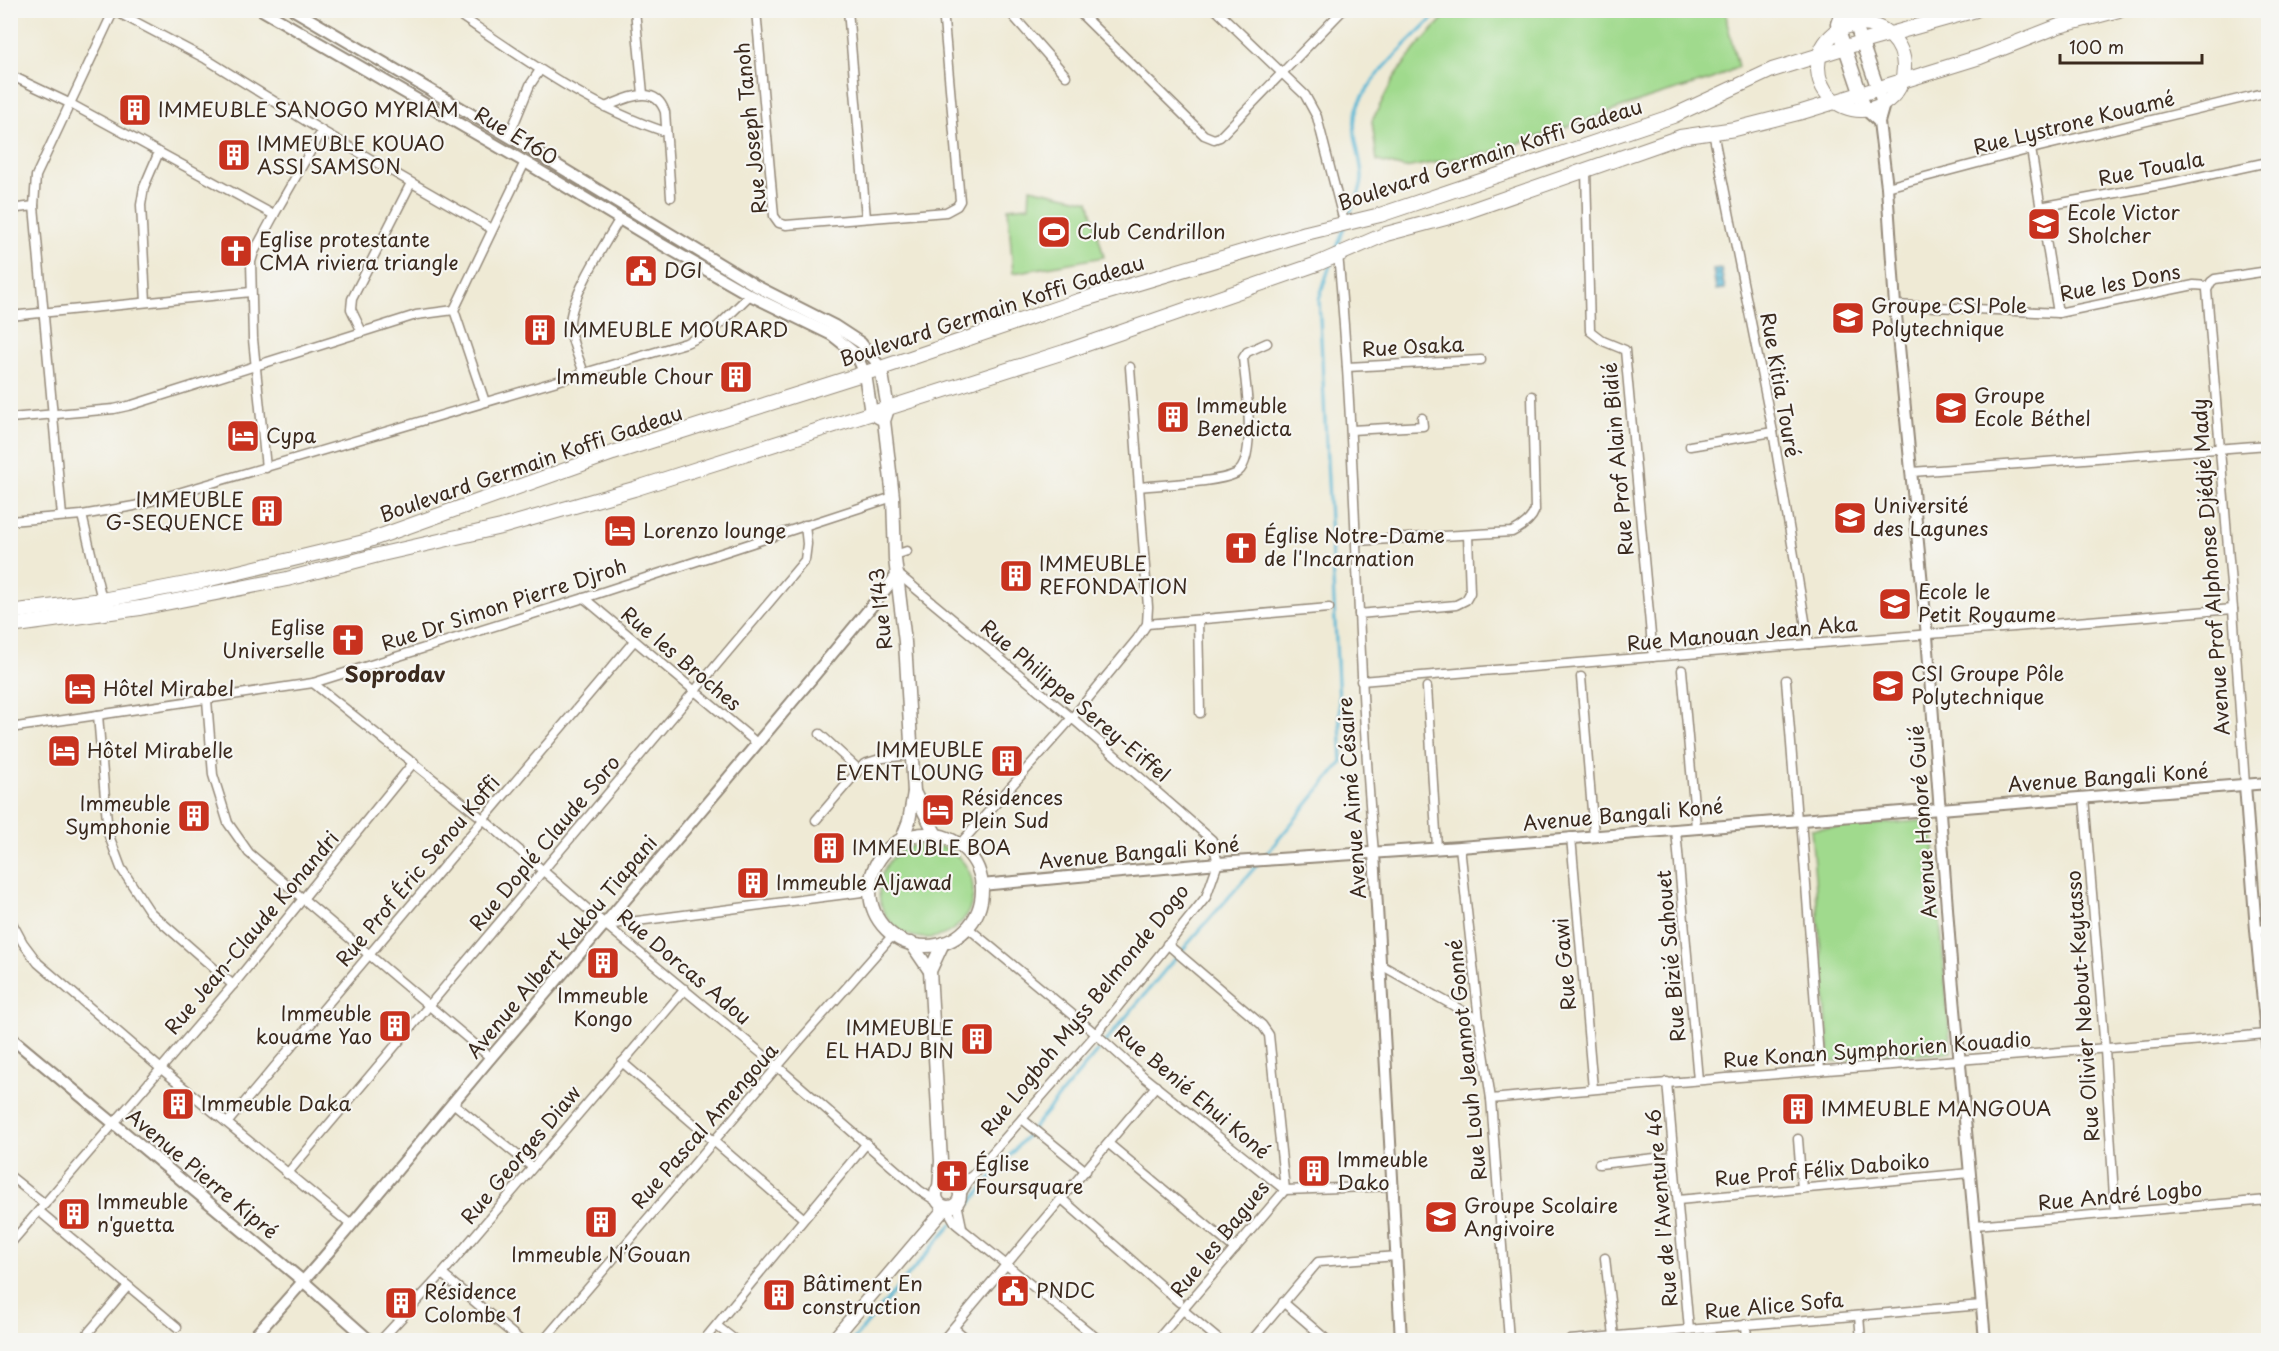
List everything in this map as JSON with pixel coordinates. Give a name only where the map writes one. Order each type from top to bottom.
[{"type":"main road","points":[[1861,94],[1837,24],[1842,10],[1856,24],[1878,89]]},
{"type":"main road","name":"Boulevard Germain Koffi Gadeau","points":[[10,612],[102,600],[257,569],[364,542],[613,453],[865,374],[1078,301],[1344,222],[1390,212],[1673,117],[1772,70],[1976,10]]},
{"type":"main road","name":"Boulevard Germain Koffi Gadeau","points":[[10,627],[95,616],[287,579],[382,554],[466,536],[634,489],[872,413],[886,415],[1237,293],[1317,264],[1386,234],[1456,215],[1680,137],[1735,129],[1836,102],[1980,57],[2059,26],[2119,10]]},
{"type":"main road","points":[[1856,24],[1872,26],[1889,34],[1898,45],[1903,58],[1904,70],[1895,93],[1882,104],[1866,109],[1849,108],[1836,102],[1821,82],[1818,73],[1819,55],[1826,42],[1839,30],[1856,24]]},
{"type":"main road","name":"Rue I143","points":[[881,368],[893,497],[901,553],[898,574],[905,642],[914,792],[909,821],[902,839]]},
{"type":"main road","points":[[865,374],[872,413]]},
{"type":"main road","name":"Rue I143","points":[[914,792],[936,835]]},
{"type":"main road","points":[[921,834],[936,835],[959,845],[974,862],[981,885],[977,911],[967,927],[943,943],[927,945],[911,943],[894,935],[882,924],[873,909],[870,891],[872,875],[878,860],[888,848],[902,839],[921,834]]},
{"type":"main road","points":[[911,943],[930,971]]},
{"type":"main road","points":[[943,943],[930,971],[941,1161],[952,1204]]},
{"type":"main road","name":"Rue Logboh Myss Belmonde Dogo","points":[[833,1341],[952,1204]]},
{"type":"street","name":"Rue E160","points":[[262,10],[750,295],[832,335],[856,354],[865,374]]},
{"type":"street","name":"Rue E160","points":[[294,10],[769,293],[835,326],[861,343],[881,368]]},
{"type":"street","points":[[452,10],[540,69],[605,107],[625,118],[666,132]]},
{"type":"street","points":[[635,10],[643,93]]},
{"type":"street","name":"Rue Joseph Tanoh","points":[[756,10],[775,220],[786,225],[946,212],[957,206],[960,201],[943,10]]},
{"type":"street","points":[[848,10],[866,218]]},
{"type":"street","points":[[1008,10],[1066,76]]},
{"type":"street","points":[[1077,10],[1209,138],[1220,137],[1343,10]]},
{"type":"street","points":[[1216,10],[1305,95],[1317,117],[1344,222]]},
{"type":"street","points":[[63,516],[34,206],[36,176],[113,11],[242,80],[322,131],[492,229]]},
{"type":"street","points":[[509,136],[530,85],[540,69]]},
{"type":"street","points":[[10,75],[69,103],[274,215]]},
{"type":"street","name":"Avenue Honoré Guié","points":[[1878,89],[1883,108],[1879,122],[1887,187],[1895,305],[1927,636],[1985,1341]]},
{"type":"street","name":"Rue Lystrone Kouamé","points":[[1887,187],[2031,149],[2268,92]]},
{"type":"street","points":[[605,107],[643,93],[662,103],[671,197]]},
{"type":"street","points":[[1861,94],[1866,109],[1879,122]]},
{"type":"street","points":[[266,468],[250,292],[254,252],[322,131]]},
{"type":"street","name":"Rue Kitia Touré","points":[[1713,132],[1773,432],[1809,644]]},
{"type":"street","points":[[2031,149],[2058,314]]},
{"type":"street","points":[[146,302],[141,205],[144,187],[159,152]]},
{"type":"street","points":[[485,402],[454,310],[525,162]]},
{"type":"street","name":"Rue Touala","points":[[2040,207],[2268,162]]},
{"type":"street","name":"Rue Prof Alain Bidié","points":[[1586,170],[1590,331],[1603,341],[1625,350],[1653,657]]},
{"type":"street","points":[[362,332],[351,309],[352,299],[411,183]]},
{"type":"street","points":[[10,209],[34,206]]},
{"type":"street","points":[[584,374],[570,329],[571,315],[578,294],[619,220]]},
{"type":"street","name":"Avenue Aimé Césaire","points":[[1338,254],[1351,430],[1361,681],[1381,965],[1401,1341]]},
{"type":"street","points":[[2208,286],[2215,279],[2268,271]]},
{"type":"street","name":"Rue les Dons","points":[[1895,305],[2058,314],[2194,285],[2208,286]]},
{"type":"street","name":"Avenue Prof Alphonse Djédjé Mady","points":[[2208,286],[2256,930],[2268,1053]]},
{"type":"street","points":[[10,316],[250,292]]},
{"type":"street","points":[[10,521],[82,515],[134,506],[584,374],[686,343],[706,334],[750,295],[769,293]]},
{"type":"street","points":[[10,418],[114,409],[132,405],[416,315],[454,310]]},
{"type":"street","points":[[1139,487],[1216,479],[1236,474],[1240,470],[1248,453],[1249,438],[1243,358],[1247,352],[1267,342]]},
{"type":"street","name":"Rue Osaka","points":[[1347,367],[1481,360]]},
{"type":"street","points":[[959,845],[1071,718],[1147,624],[1148,607],[1130,367]]},
{"type":"street","points":[[1356,541],[1512,532],[1532,517],[1535,510],[1533,396]]},
{"type":"street","points":[[1351,430],[1423,426],[1422,418]]},
{"type":"street","points":[[1690,446],[1773,432]]},
{"type":"street","points":[[1912,472],[2268,445]]},
{"type":"street","name":"Rue Dr Simon Pierre Djroh","points":[[10,728],[313,683],[584,598],[893,497]]},
{"type":"street","points":[[82,515],[102,600]]},
{"type":"street","name":"Rue Doplé Claude Soro","points":[[287,1174],[805,560],[807,544],[805,525]]},
{"type":"street","points":[[1359,614],[1456,605],[1466,600],[1470,593],[1468,535]]},
{"type":"street","name":"Rue Philippe Serey-Eiffel","points":[[898,574],[1071,718],[1212,840],[1218,863]]},
{"type":"street","name":"Avenue Albert Kakou Tiapani","points":[[251,1341],[304,1282],[491,1058],[606,925],[898,574]]},
{"type":"street","name":"Rue les Broches","points":[[584,598],[758,744]]},
{"type":"street","points":[[1147,624],[1329,608]]},
{"type":"street","name":"Rue Manouan Jean Aka","points":[[1361,681],[2233,609]]},
{"type":"street","points":[[1198,620],[1200,713]]},
{"type":"street","name":"Rue Prof Éric Senou Koffi","points":[[228,1122],[634,641]]},
{"type":"street","points":[[1682,670],[1696,827]]},
{"type":"street","points":[[1581,677],[1594,835]]},
{"type":"street","points":[[1786,680],[1820,1071]]},
{"type":"street","name":"Rue Dorcas Adou","points":[[313,683],[483,819],[606,925],[778,1067],[919,1190],[952,1204]]},
{"type":"street","points":[[1427,687],[1437,848]]},
{"type":"street","points":[[207,700],[213,775],[228,823],[249,853],[491,1058]]},
{"type":"street","points":[[98,715],[108,833],[121,868],[150,912],[233,985]]},
{"type":"street","points":[[820,734],[858,769]]},
{"type":"street","points":[[816,820],[858,769],[871,761],[911,755]]},
{"type":"street","name":"Rue Jean-Claude Konandri","points":[[10,1244],[233,985],[414,762]]},
{"type":"street","name":"Avenue Bangali Koné","points":[[981,885],[1218,863],[1460,847],[2268,783]]},
{"type":"street","name":"Rue Olivier Nebout-Keytasso","points":[[2084,798],[2105,1050],[2115,1213]]},
{"type":"street","name":"Rue Bizié Sahouet","points":[[1676,830],[1698,1080]]},
{"type":"street","name":"Rue Gawi","points":[[1571,837],[1593,1089]]},
{"type":"street","name":"Rue Louh Jeannot Gonné","points":[[1460,847],[1479,1020],[1491,1099],[1509,1341]]},
{"type":"street","name":"Rue Logboh Myss Belmonde Dogo","points":[[952,1204],[972,1176],[1096,1034],[1206,897],[1218,863]]},
{"type":"street","points":[[606,925],[870,891]]},
{"type":"street","points":[[10,919],[23,943],[38,963],[160,1068],[351,1225]]},
{"type":"street","name":"Rue Benié Ehui Koné","points":[[967,927],[1156,1086],[1285,1190]]},
{"type":"street","points":[[2256,930],[2268,929]]},
{"type":"street","name":"Rue Pascal Amengoua","points":[[544,1341],[713,1141],[894,935]]},
{"type":"street","name":"Rue les Bagues","points":[[1157,1341],[1181,1306],[1235,1249],[1285,1190],[1269,1035],[1262,1025],[1167,944]]},
{"type":"street","points":[[1381,965],[1479,1020]]},
{"type":"street","name":"Rue Georges Diaw","points":[[381,1341],[442,1274],[685,989]]},
{"type":"street","name":"Rue Konan Symphorien Kouadio","points":[[1491,1099],[1960,1058],[2105,1050],[2266,1034]]},
{"type":"street","name":"Avenue Pierre Kipré","points":[[10,1037],[304,1282],[369,1341]]},
{"type":"street","points":[[622,1062],[803,1218]]},
{"type":"street","name":"Rue de l'Aventure 46","points":[[1667,1082],[1689,1330]]},
{"type":"street","points":[[943,1341],[1156,1086]]},
{"type":"street","points":[[454,1104],[532,1167]]},
{"type":"street","points":[[1022,1119],[1086,1171]]},
{"type":"street","points":[[1798,1139],[1802,1188]]},
{"type":"street","points":[[704,1341],[867,1143]]},
{"type":"street","points":[[1109,1144],[1235,1249]]},
{"type":"street","points":[[1599,1164],[1674,1156]]},
{"type":"street","name":"Rue Prof Félix Daboiko","points":[[1678,1200],[1970,1173]]},
{"type":"street","points":[[10,1176],[128,1286],[177,1327]]},
{"type":"street","points":[[1285,1190],[1394,1186]]},
{"type":"street","points":[[1062,1199],[1219,1341]]},
{"type":"street","name":"Rue André Logbo","points":[[1975,1225],[2268,1200]]},
{"type":"street","points":[[952,1204],[1008,1264],[1098,1341]]},
{"type":"street","points":[[1252,1341],[1318,1262],[1397,1256]]},
{"type":"street","points":[[1605,1258],[1611,1338]]},
{"type":"street","points":[[442,1274],[520,1341]]},
{"type":"street","points":[[82,1341],[128,1286]]},
{"type":"street","points":[[1283,1302],[1327,1341]]},
{"type":"street","name":"Rue Alice Sofa","points":[[1570,1341],[1982,1305]]},
{"type":"street","points":[[1859,1316],[1861,1341]]},
{"type":"street","points":[[1746,1324],[1747,1341]]},
{"type":"street","points":[[717,1326],[735,1341]]},
{"type":"street","points":[[954,1328],[968,1341]]},
{"type":"street","points":[[2261,1341],[2268,1340]]},
{"type":"green space","points":[[1450,11],[1726,11],[1738,67],[1713,79],[1653,97],[1496,151],[1405,168],[1377,161],[1372,121],[1394,78],[1415,49]]},
{"type":"green space","name":"Club Cendrillon","points":[[1030,188],[1089,201],[1104,257],[1013,273],[1008,208],[1029,206]]},
{"type":"green space","points":[[1932,820],[1951,1052],[1830,1062],[1811,829]]},
{"type":"green space","points":[[926,844],[944,848],[959,858],[969,873],[973,891],[969,909],[959,924],[944,934],[926,938],[908,934],[893,924],[883,909],[879,891],[883,873],[893,858],[908,848]]},
{"type":"water","points":[[1721,269],[1725,289],[1716,290],[1713,270]]},
{"type":"waterway","points":[[1347,219],[1362,181],[1354,124],[1359,104],[1391,60],[1441,10]]},
{"type":"waterway","points":[[1336,250],[1344,228]]},
{"type":"waterway","points":[[1264,857],[1342,762],[1319,299],[1331,262]]},
{"type":"waterway","points":[[961,1214],[1171,963],[1257,865]]},
{"type":"waterway","points":[[853,1340],[952,1224]]},
{"type":"place","name":"IMMEUBLE SANOGO MYRIAM","points":[[135,110]]},
{"type":"place","name":"IMMEUBLE KOUAO ASSI SAMSON","points":[[234,155]]},
{"type":"place","name":"Ecole Victor Sholcher","points":[[2044,224]]},
{"type":"place","name":"Club Cendrillon","points":[[1054,232]]},
{"type":"place","name":"Eglise protestante CMA riviera triangle","points":[[236,251]]},
{"type":"place","name":"DGI","points":[[641,271]]},
{"type":"place","name":"Groupe CSI Pole Polytechnique","points":[[1848,318]]},
{"type":"place","name":"IMMEUBLE MOURARD","points":[[540,330]]},
{"type":"place","name":"Immeuble Chour","points":[[736,377]]},
{"type":"place","name":"Groupe Ecole Béthel","points":[[1951,408]]},
{"type":"place","name":"Immeuble Benedicta","points":[[1173,417]]},
{"type":"place","name":"Cypa","points":[[243,436]]},
{"type":"place","name":"IMMEUBLE G-SEQUENCE","points":[[267,511]]},
{"type":"place","name":"Université des Lagunes","points":[[1850,518]]},
{"type":"place","name":"Lorenzo lounge","points":[[620,531]]},
{"type":"place","name":"Église Notre-Dame de l'Incarnation","points":[[1241,548]]},
{"type":"place","name":"IMMEUBLE REFONDATION","points":[[1016,576]]},
{"type":"place","name":"Ecole le Petit Royaume","points":[[1895,604]]},
{"type":"place","name":"Eglise Universelle","points":[[348,640]]},
{"type":"place","name":"CSI Groupe Pôle Polytechnique","points":[[1888,686]]},
{"type":"place","name":"Hôtel Mirabel","points":[[80,689]]},
{"type":"place","name":"Hôtel Mirabelle","points":[[64,751]]},
{"type":"place","name":"IMMEUBLE EVENT LOUNG","points":[[1007,761]]},
{"type":"place","name":"Résidences Plein Sud","points":[[938,810]]},
{"type":"place","name":"Immeuble Symphonie","points":[[194,816]]},
{"type":"place","name":"IMMEUBLE BOA","points":[[829,848]]},
{"type":"place","name":"Immeuble Aljawad","points":[[753,883]]},
{"type":"place","name":"Immeuble Kongo","points":[[603,963]]},
{"type":"place","name":"Immeuble kouame Yao","points":[[395,1026]]},
{"type":"place","name":"IMMEUBLE EL HADJ BIN","points":[[977,1039]]},
{"type":"place","name":"Immeuble Daka","points":[[178,1104]]},
{"type":"place","name":"IMMEUBLE MANGOUA","points":[[1798,1109]]},
{"type":"place","name":"Immeuble Dako","points":[[1314,1171]]},
{"type":"place","name":"Église Foursquare","points":[[952,1176]]},
{"type":"place","name":"Immeuble n'guetta","points":[[74,1214]]},
{"type":"place","name":"Groupe Scolaire Angivoire","points":[[1441,1217]]},
{"type":"place","name":"Immeuble N’Gouan","points":[[601,1222]]},
{"type":"place","name":"PNDC","points":[[1013,1291]]},
{"type":"place","name":"Bâtiment En construction","points":[[779,1295]]},
{"type":"place","name":"Résidence Colombe 1","points":[[401,1303]]},
{"type":"district","name":"Soprodav","points":[[395,675]]}]
